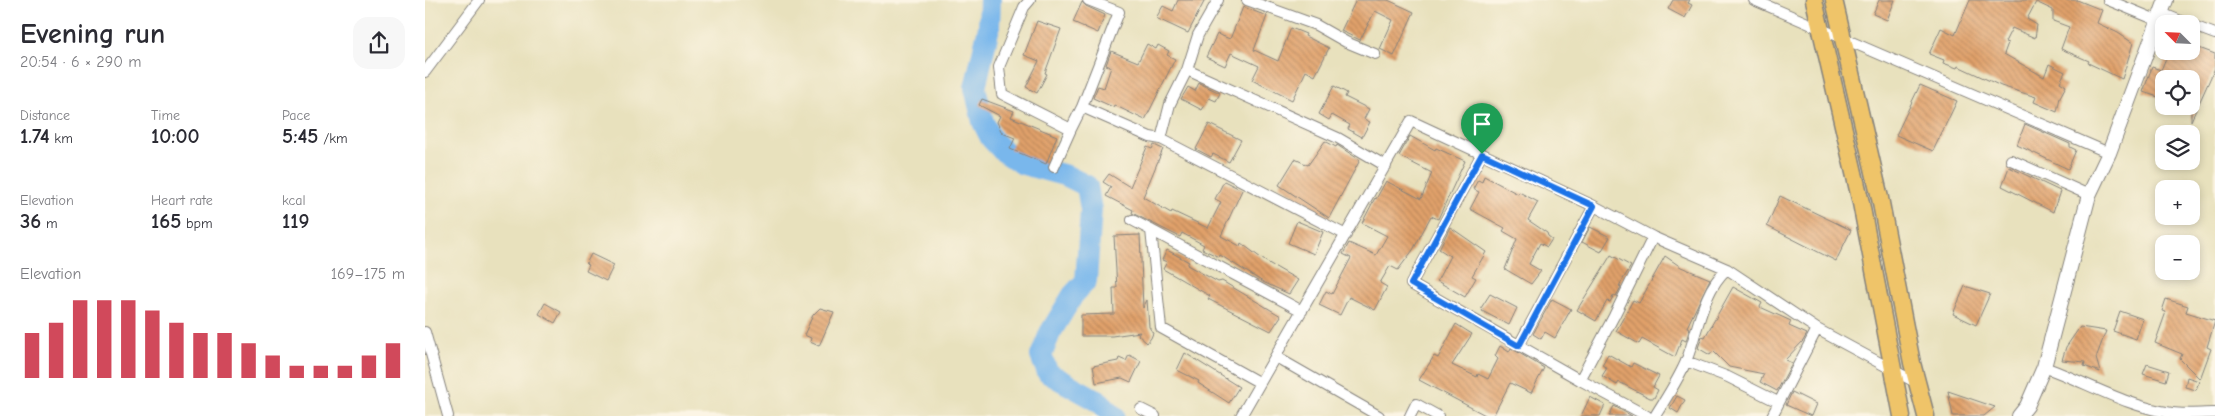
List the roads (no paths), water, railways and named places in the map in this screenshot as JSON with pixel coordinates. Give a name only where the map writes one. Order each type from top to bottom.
[{"type":"main road","points":[[1815,0],[1861,203],[1902,416]]},
{"type":"main road","points":[[1834,0],[1880,198],[1917,383],[1926,416]]},
{"type":"street","points":[[425,72],[479,0]]},
{"type":"street","points":[[1030,0],[1024,7],[999,67],[1002,94],[1071,129]]},
{"type":"street","points":[[1054,167],[1082,106],[1119,12],[1087,0]]},
{"type":"street","points":[[1161,139],[1170,104],[1187,70],[1198,35],[1218,0]]},
{"type":"street","points":[[1247,0],[1316,25],[1346,42],[1375,54]]},
{"type":"street","points":[[1754,0],[1843,40],[2109,153]]},
{"type":"street","points":[[2019,416],[2027,406],[2043,367],[2089,195],[2109,153],[2162,11],[2108,0]]},
{"type":"street","points":[[2200,28],[2215,34]]},
{"type":"street","points":[[1187,70],[1338,138],[1386,166]]},
{"type":"street","points":[[1082,106],[1150,137],[1161,139],[1346,235]]},
{"type":"street","points":[[1241,416],[1411,121],[1594,206],[1653,237],[1727,269],[1817,329],[1917,383]]},
{"type":"street","points":[[1482,154],[1411,284],[1647,416]]},
{"type":"street","points":[[2011,160],[2089,195]]},
{"type":"street","points":[[1519,346],[1594,206]]},
{"type":"street","points":[[1132,220],[1302,311]]},
{"type":"street","points":[[1151,230],[1161,328],[1261,383]]},
{"type":"street","points":[[1580,380],[1653,237]]},
{"type":"street","points":[[1655,416],[1686,361],[1707,299],[1719,276],[1727,269]]},
{"type":"street","points":[[1772,416],[1817,329]]},
{"type":"street","points":[[425,332],[448,416]]},
{"type":"street","points":[[1275,357],[1379,416]]},
{"type":"street","points":[[1686,361],[1728,377],[1778,402]]},
{"type":"street","points":[[2043,367],[2078,379],[2129,402],[2171,413],[2215,413]]},
{"type":"street","points":[[1409,416],[1416,404],[1438,416]]},
{"type":"street","points":[[1141,409],[1155,416]]},
{"type":"waterway","points":[[990,0],[989,27],[975,88],[983,122],[991,138],[1003,151],[1023,164],[1067,176],[1087,186],[1091,210],[1086,281],[1073,295],[1050,333],[1041,356],[1048,373],[1100,402],[1114,416]]}]
